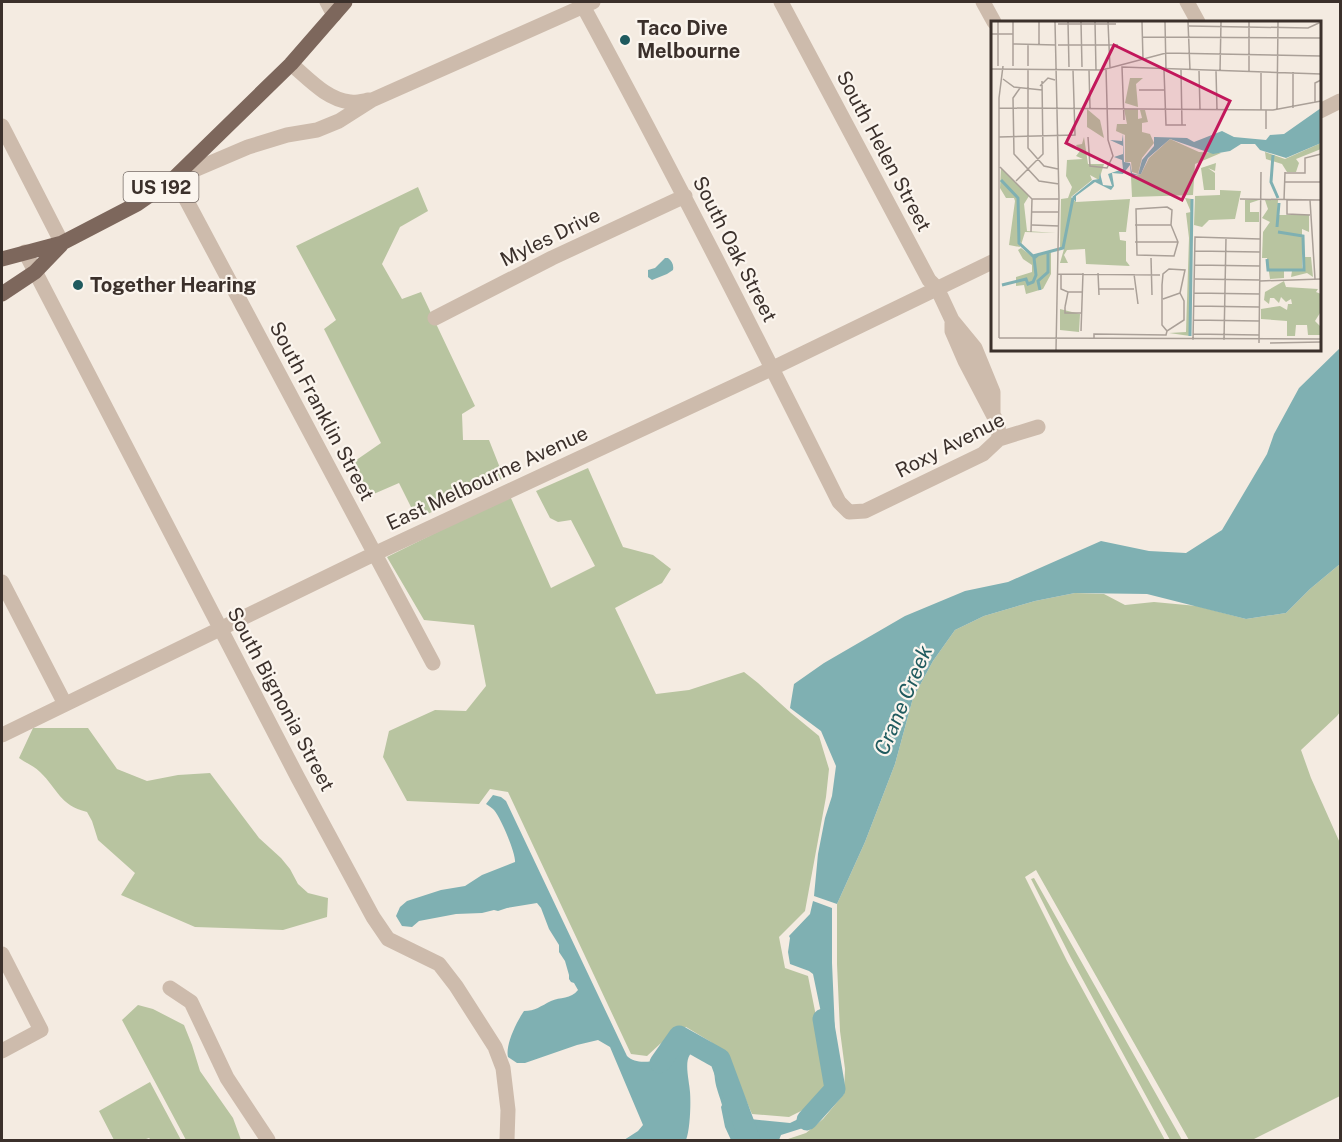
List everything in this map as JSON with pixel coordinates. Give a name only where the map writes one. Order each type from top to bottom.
[{"type":"main road","name":"US 192","points":[[2,259],[62,243],[137,204],[173,179],[291,64],[330,8],[345,2]]},
{"type":"main road","name":"US 192","points":[[2,294],[34,272],[62,243]]},
{"type":"street","name":"South Helen Street","points":[[781,2],[929,280],[937,288],[952,320],[952,331],[965,361],[998,424],[999,439]]},
{"type":"street","points":[[983,2],[993,21]]},
{"type":"street","points":[[1187,2],[1197,21]]},
{"type":"street","points":[[173,179],[248,147],[287,135],[317,130],[339,121],[372,100],[588,4]]},
{"type":"street","name":"South Oak Street","points":[[588,4],[838,502],[849,512]]},
{"type":"street","points":[[291,64],[325,93],[351,102],[372,100]]},
{"type":"street","points":[[1321,111],[1341,101]]},
{"type":"street","points":[[2,126],[62,243]]},
{"type":"street","name":"South Franklin Street","points":[[173,179],[186,198],[433,663]]},
{"type":"street","name":"Myles Drive","points":[[435,318],[552,258],[685,196]]},
{"type":"street","name":"South Bignonia Street","points":[[25,252],[298,778],[374,919],[388,939],[439,964],[495,1047],[503,1068],[507,1140]]},
{"type":"street","name":"East Melbourne Avenue","points":[[2,735],[374,554],[991,263]]},
{"type":"street","name":"Roxy Avenue","points":[[849,512],[866,512],[983,454],[999,439],[1038,427]]},
{"type":"street","points":[[2,582],[65,704]]},
{"type":"street","points":[[2,954],[41,1030],[2,1051]]},
{"type":"street","points":[[170,988],[191,1002],[227,1078],[268,1140]]},
{"type":"green space","points":[[418,187],[428,211],[400,227],[382,264],[402,299],[421,292],[475,406],[462,414],[463,440],[489,440],[504,478],[417,519],[399,483],[369,496],[352,463],[381,443],[324,329],[336,320],[296,246]]},
{"type":"green space","points":[[588,468],[623,547],[653,555],[671,569],[662,583],[615,608],[656,694],[689,690],[744,672],[819,736],[829,769],[805,911],[779,937],[785,968],[808,976],[830,1086],[809,1107],[789,1117],[752,1114],[730,1063],[711,1042],[686,1027],[660,1044],[647,1056],[631,1054],[508,792],[490,789],[479,804],[407,801],[383,757],[389,731],[435,710],[466,711],[486,686],[474,625],[424,620],[387,557],[510,496],[551,588],[595,566],[571,520],[558,522],[550,518],[536,491]]},
{"type":"green space","points":[[1340,564],[1340,712],[1301,750],[1340,843],[1340,1096],[1252,1140],[1189,1140],[1036,870],[1025,877],[1067,961],[1165,1140],[785,1140],[806,1133],[823,1119],[844,1094],[845,1069],[840,1031],[837,964],[837,904],[865,842],[895,764],[913,698],[933,661],[955,630],[984,616],[1035,601],[1075,593],[1104,594],[1125,605],[1154,602],[1197,606],[1246,619],[1286,613]]},
{"type":"green space","points":[[33,728],[88,728],[117,769],[147,781],[178,775],[210,773],[259,838],[290,869],[298,884],[308,893],[328,898],[327,917],[283,930],[195,927],[121,895],[135,873],[98,840],[87,812],[70,805],[40,772],[19,758]]},
{"type":"green space","points":[[1034,878],[1182,1140],[1170,1140],[1071,958],[1031,879]]},
{"type":"green space","points":[[138,1005],[153,1009],[184,1025],[200,1071],[233,1118],[241,1140],[186,1140],[122,1020]]},
{"type":"green space","points":[[150,1082],[181,1140],[151,1140],[149,1138],[114,1140],[99,1111]]},
{"type":"water","points":[[665,258],[672,262],[673,270],[652,280],[648,277],[648,270],[655,268]]},
{"type":"water","points":[[1340,348],[1340,564],[1286,613],[1246,619],[1147,594],[1075,593],[1035,601],[984,616],[955,630],[933,661],[913,698],[895,764],[865,842],[837,904],[814,896],[818,854],[832,796],[836,766],[821,731],[790,708],[794,684],[824,663],[905,616],[965,591],[1008,582],[1101,541],[1149,551],[1186,553],[1222,530],[1267,454],[1274,434],[1299,388]]},
{"type":"water","points":[[493,795],[506,801],[627,1056],[630,1059],[646,1062],[659,1060],[666,1046],[687,1033],[708,1046],[725,1066],[750,1119],[790,1123],[813,1112],[835,1089],[813,974],[790,964],[788,952],[789,936],[810,914],[813,901],[832,908],[832,963],[835,1031],[840,1068],[839,1091],[819,1115],[803,1128],[781,1135],[779,1140],[731,1140],[725,1127],[711,1058],[708,1051],[699,1050],[692,1052],[687,1063],[690,1103],[686,1140],[624,1140],[643,1125],[610,1047],[598,1040],[525,1063],[517,1063],[508,1057],[510,1040],[524,1011],[569,996],[578,990],[569,979],[565,961],[559,952],[559,945],[549,929],[541,908],[537,903],[498,911],[456,914],[419,921],[412,927],[402,926],[396,916],[400,907],[407,901],[441,890],[465,886],[482,875],[515,862],[511,844],[500,820],[494,810],[486,804]]},
{"type":"waterway","name":"Crane Creek","points":[[807,1120],[835,1089],[823,1019]]},
{"type":"waterway","name":"Crane Creek","points":[[660,1063],[679,1036],[720,1059],[750,1140]]},
{"type":"place","name":"Taco Dive Melbourne","points":[[625,40]]},
{"type":"place","name":"Together Hearing","points":[[78,285]]}]
